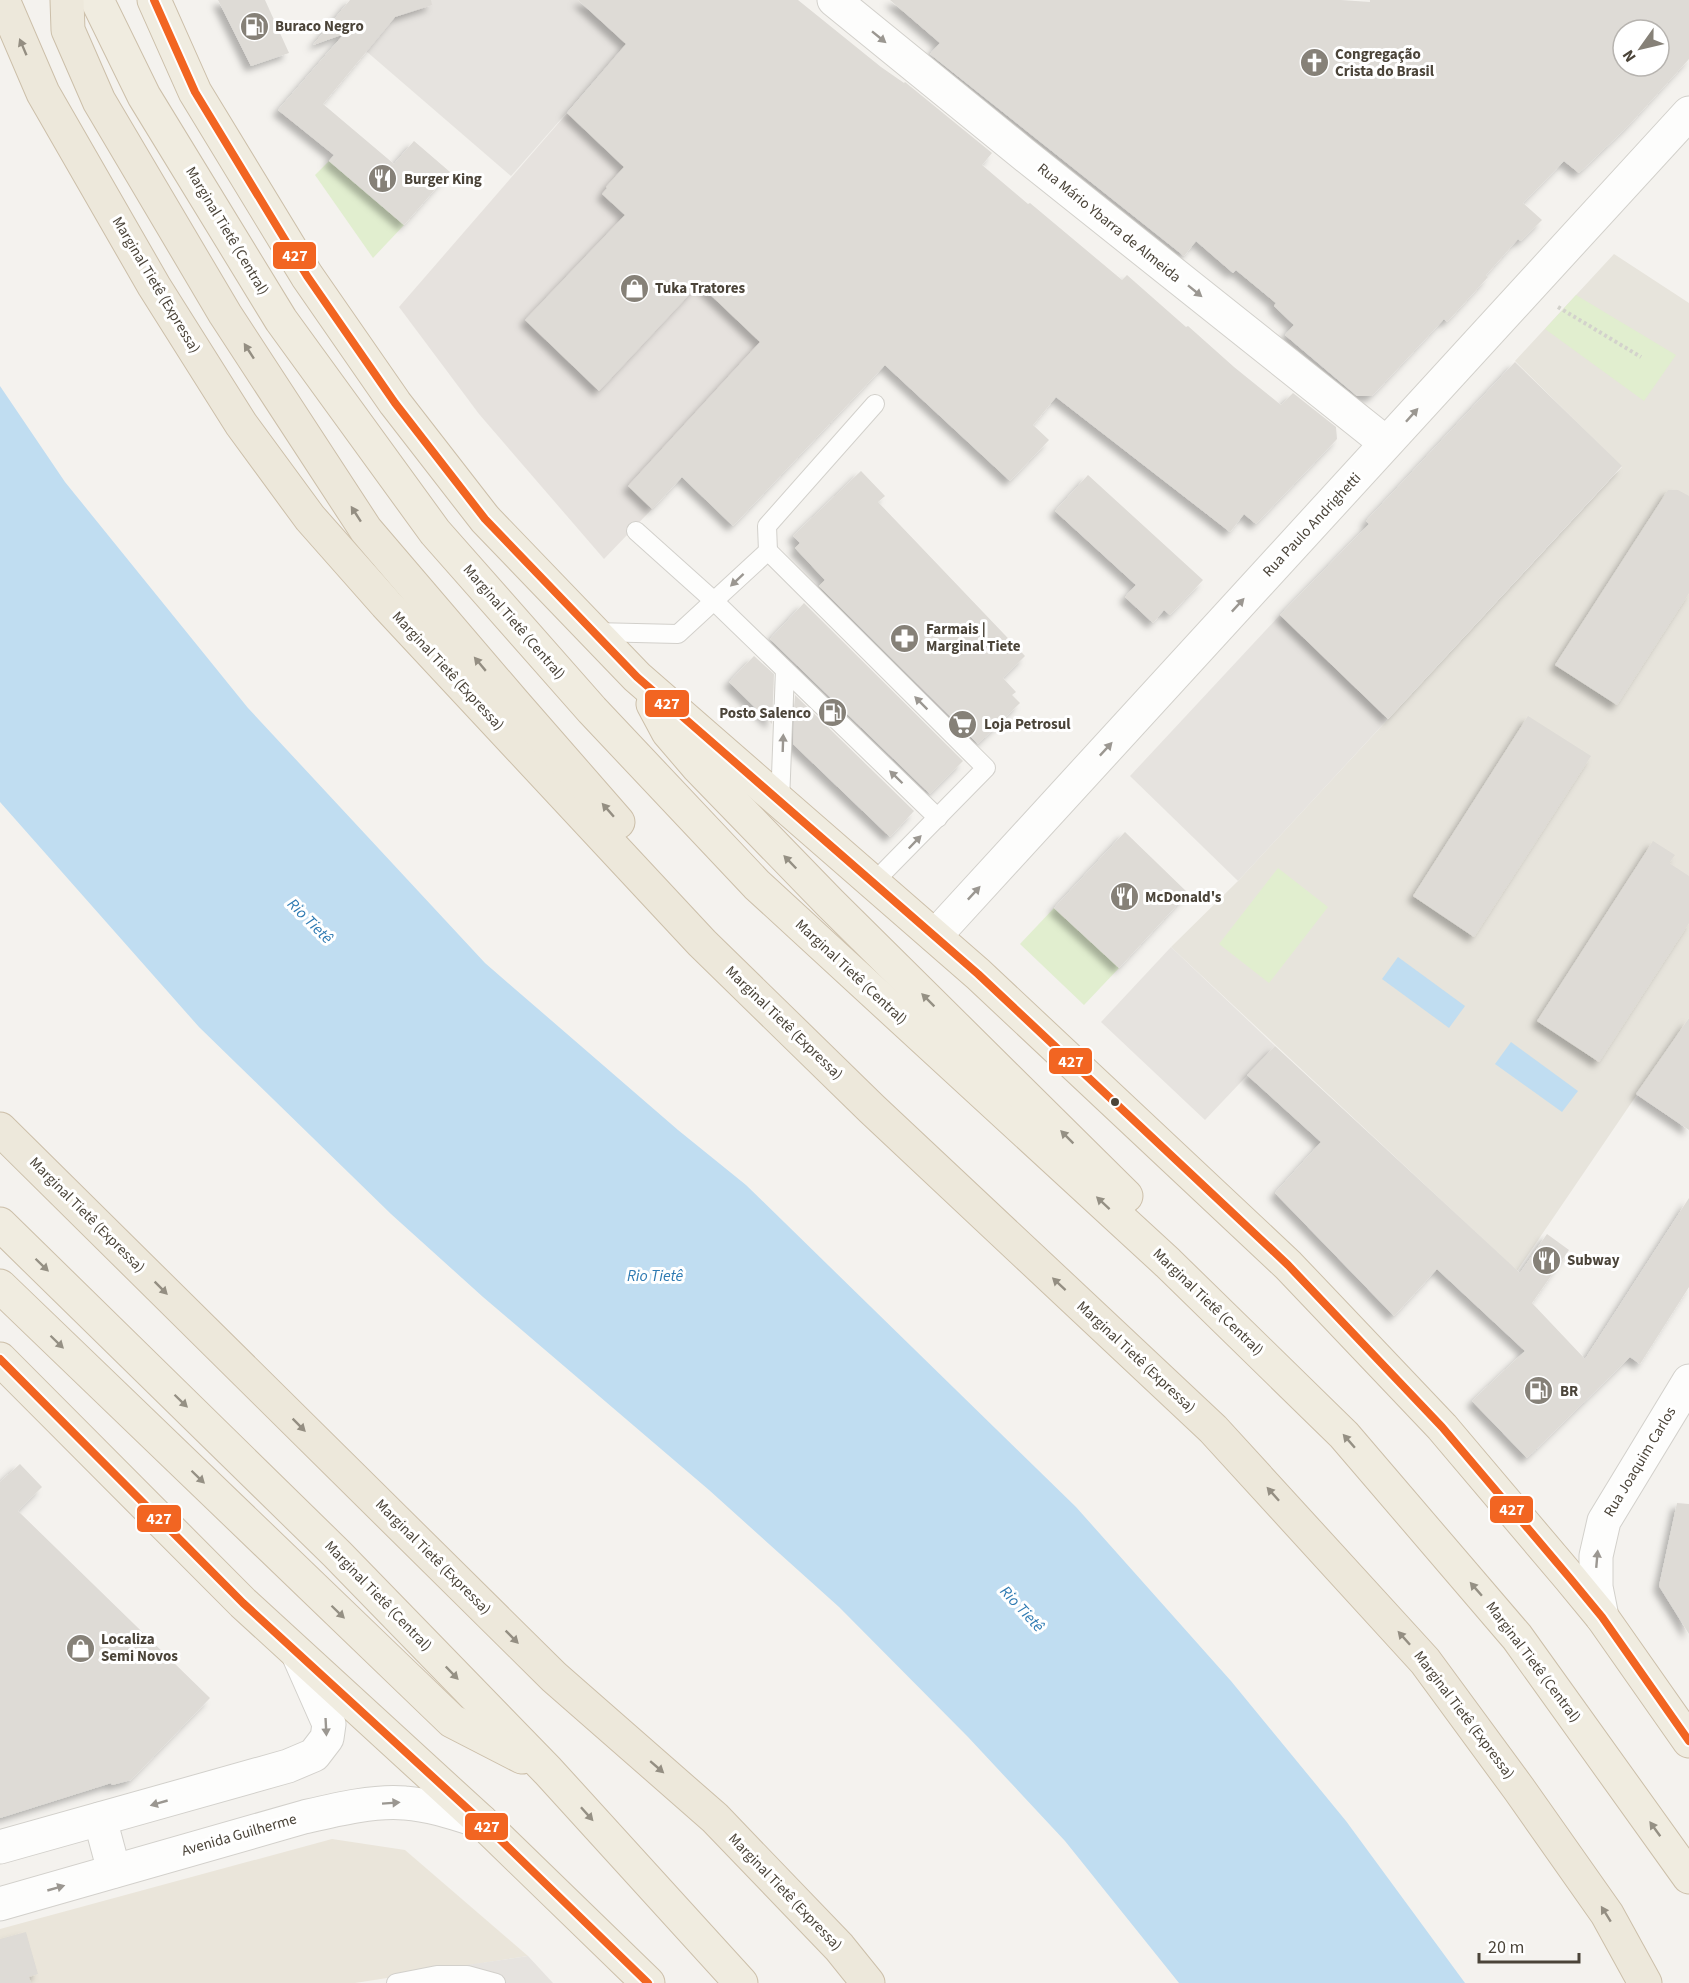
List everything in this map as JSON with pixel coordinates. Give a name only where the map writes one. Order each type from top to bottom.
[{"type":"highway","name":"Marginal Tietê (Expressa)","points":[[3,0],[43,93],[154,286],[241,424],[303,509],[386,604],[702,943],[872,1109],[1213,1429],[1425,1661],[1519,1788],[1607,1914],[1646,1983]]},
{"type":"highway","points":[[67,0],[68,30],[99,101],[225,314],[366,530],[514,704],[666,872],[702,943]]},
{"type":"highway","name":"Marginal Tietê (Central)","points":[[97,0],[144,96],[281,320],[435,532],[592,710],[757,885],[1168,1263],[1344,1435],[1517,1636],[1689,1877]]},
{"type":"highway","points":[[154,0],[195,92],[307,276],[395,403],[486,519],[637,677],[934,936],[1119,1105],[1288,1265],[1442,1427],[1602,1617],[1689,1741]]},
{"type":"highway","points":[[637,677],[668,732],[698,767],[838,911],[1137,1206],[1168,1263]]},
{"type":"highway","name":"Marginal Tietê (Expressa)","points":[[0,1129],[554,1677],[715,1818],[839,1947],[867,1983]]},
{"type":"highway","name":"Marginal Tietê (Central)","points":[[0,1224],[337,1554],[548,1771],[741,1983]]},
{"type":"highway","points":[[0,1286],[452,1721],[548,1771]]},
{"type":"highway","points":[[0,1359],[243,1603],[482,1822],[648,1983]]},
{"type":"street","name":"Rua Mário Ybarra de Almeida","points":[[834,0],[1386,443]]},
{"type":"street","name":"Rua Paulo Andrighetti","points":[[934,936],[1689,113]]},
{"type":"street","name":"Rua Joaquim Carlos","points":[[1602,1617],[1596,1587],[1596,1556],[1604,1521],[1689,1381]]},
{"type":"street","points":[[0,1847],[288,1766],[314,1755],[327,1738],[329,1724],[298,1654]]},
{"type":"street","name":"Avenida Guilherme","points":[[0,1904],[304,1817],[371,1805],[404,1802],[437,1808],[482,1822]]},
{"type":"street","points":[[100,1819],[114,1871]]},
{"type":"lane","points":[[873,883],[986,768],[768,551],[768,526],[875,404]]},
{"type":"lane","points":[[636,531],[714,601],[938,818]]},
{"type":"lane","points":[[594,632],[678,634],[768,551]]},
{"type":"lane","points":[[780,801],[785,670]]},
{"type":"lane","points":[[396,1983],[437,1976],[467,1975],[496,1983]]},
{"type":"path","points":[[1507,311],[1554,304],[1641,357]]},
{"type":"shaded area","points":[[409,0],[578,0],[627,44],[511,176],[366,51]]},
{"type":"shaded area","name":"Tuka Tratores","points":[[627,44],[870,268],[604,559],[479,414],[399,307]]},
{"type":"shaded area","points":[[1614,254],[1689,303],[1689,1018],[1517,1271],[1171,947],[1238,881],[1622,467],[1515,361]]},
{"type":"shaded area","points":[[1280,615],[1388,719],[1238,881],[1130,776]]},
{"type":"shaded area","points":[[1171,947],[1275,1046],[1205,1120],[1101,1022]]},
{"type":"shaded area","points":[[332,1839],[405,1850],[528,1956],[355,1983],[0,1983],[0,1929]]},
{"type":"shaded area","points":[[528,1956],[553,1983],[449,1983],[439,1969]]},
{"type":"green space","points":[[329,161],[404,225],[373,258],[315,175]]},
{"type":"green space","points":[[1576,295],[1676,355],[1644,401],[1545,329]]},
{"type":"green space","points":[[1278,868],[1328,907],[1269,983],[1219,944]]},
{"type":"green space","points":[[1054,908],[1119,968],[1084,1005],[1020,944]]},
{"type":"water","name":"Rio Tietê","points":[[0,386],[65,482],[248,708],[485,963],[678,1130],[746,1185],[1076,1507],[1231,1681],[1346,1821],[1465,1983],[1179,1983],[1065,1841],[968,1737],[839,1607],[709,1490],[483,1297],[391,1214],[199,1027],[0,802]]},
{"type":"water","points":[[1398,957],[1465,1006],[1449,1028],[1382,979]]},
{"type":"water","points":[[1511,1042],[1578,1091],[1562,1112],[1495,1064]]},
{"type":"building","name":"Buraco Negro","points":[[218,0],[265,0],[289,53],[251,66]]},
{"type":"building","points":[[350,0],[431,0],[432,5],[395,17],[323,104],[394,164],[414,141],[450,172],[404,225],[329,161],[334,155],[278,110],[344,34],[313,45]]},
{"type":"building","points":[[578,0],[798,0],[881,67],[905,82],[992,153],[982,165],[1028,204],[1030,203],[1122,280],[1127,275],[1281,405],[1293,393],[1336,427],[1337,439],[1256,524],[1244,514],[1230,532],[1056,397],[1033,425],[1049,440],[1010,481],[885,365],[733,526],[682,477],[652,509],[628,486],[760,342],[699,284],[599,391],[525,320],[625,215],[602,194],[624,167],[567,113],[626,44]]},
{"type":"building","points":[[890,0],[1341,0],[1370,2],[1370,0],[1689,0],[1689,59],[1629,125],[1579,173],[1564,161],[1523,203],[1542,220],[1521,241],[1518,239],[1486,275],[1488,277],[1447,322],[1444,319],[1372,396],[1357,396],[1285,335],[1294,325],[1274,306],[1276,303],[1236,270],[1233,273],[1196,241],[1184,256],[930,54],[940,43]]},
{"type":"building","points":[[1515,362],[1622,466],[1388,719],[1280,615],[1369,524],[1366,521]]},
{"type":"building","points":[[861,471],[885,496],[878,502],[1025,656],[1003,678],[1016,692],[1012,695],[1020,703],[978,744],[819,586],[825,580],[795,548],[800,543],[793,536]]},
{"type":"building","points":[[1088,475],[1203,580],[1170,615],[1164,610],[1153,623],[1125,597],[1136,585],[1055,511]]},
{"type":"building","points":[[1668,490],[1678,490],[1689,496],[1689,593],[1617,705],[1555,665]]},
{"type":"building","points":[[804,603],[963,761],[930,794],[770,639]]},
{"type":"building","points":[[754,656],[774,674],[772,724],[729,682]]},
{"type":"building","points":[[795,695],[914,811],[890,837],[793,744]]},
{"type":"building","points":[[1528,716],[1591,756],[1474,937],[1413,896]]},
{"type":"building","name":"McDonald's","points":[[1125,832],[1188,893],[1119,968],[1054,908]]},
{"type":"building","points":[[1653,841],[1675,855],[1669,863],[1689,876],[1689,923],[1599,1062],[1537,1021]]},
{"type":"building","points":[[1689,1018],[1689,1130],[1636,1094]]},
{"type":"building","points":[[1275,1046],[1520,1273],[1547,1234],[1569,1250],[1532,1303],[1585,1359],[1689,1198],[1689,1287],[1640,1364],[1630,1357],[1527,1458],[1472,1401],[1525,1351],[1437,1269],[1394,1316],[1275,1193],[1321,1142],[1247,1075]]},
{"type":"building","name":"Localiza Semi Novos","points":[[20,1464],[42,1487],[18,1511],[210,1698],[131,1780],[112,1785],[111,1783],[0,1818],[0,1482]]},
{"type":"building","points":[[1677,1503],[1689,1504],[1689,1634],[1659,1586]]},
{"type":"building","points":[[26,1932],[38,1974],[29,1977],[31,1983],[0,1983],[0,1939]]},
{"type":"transit line","name":"427","points":[[154,0],[195,92],[307,276],[395,403],[485,519],[637,677],[978,974],[1288,1265],[1442,1427],[1569,1577],[1602,1617],[1689,1741]]},
{"type":"transit line","name":"427","points":[[0,1359],[243,1603],[482,1822],[648,1983]]},
{"type":"place","name":"Buraco Negro","points":[[254,26]]},
{"type":"place","name":"Congregação Crista do Brasil","points":[[1314,63]]},
{"type":"place","name":"Burger King","points":[[383,179]]},
{"type":"place","name":"Tuka Tratores","points":[[634,288]]},
{"type":"place","name":"Farmais | Marginal Tiete","points":[[905,638]]},
{"type":"place","name":"Posto Salenco","points":[[832,713]]},
{"type":"place","name":"Loja Petrosul","points":[[963,724]]},
{"type":"place","name":"McDonald's","points":[[1124,897]]},
{"type":"place","name":"Subway","points":[[1546,1260]]},
{"type":"place","name":"BR","points":[[1539,1391]]},
{"type":"place","name":"Localiza Semi Novos","points":[[80,1648]]}]
